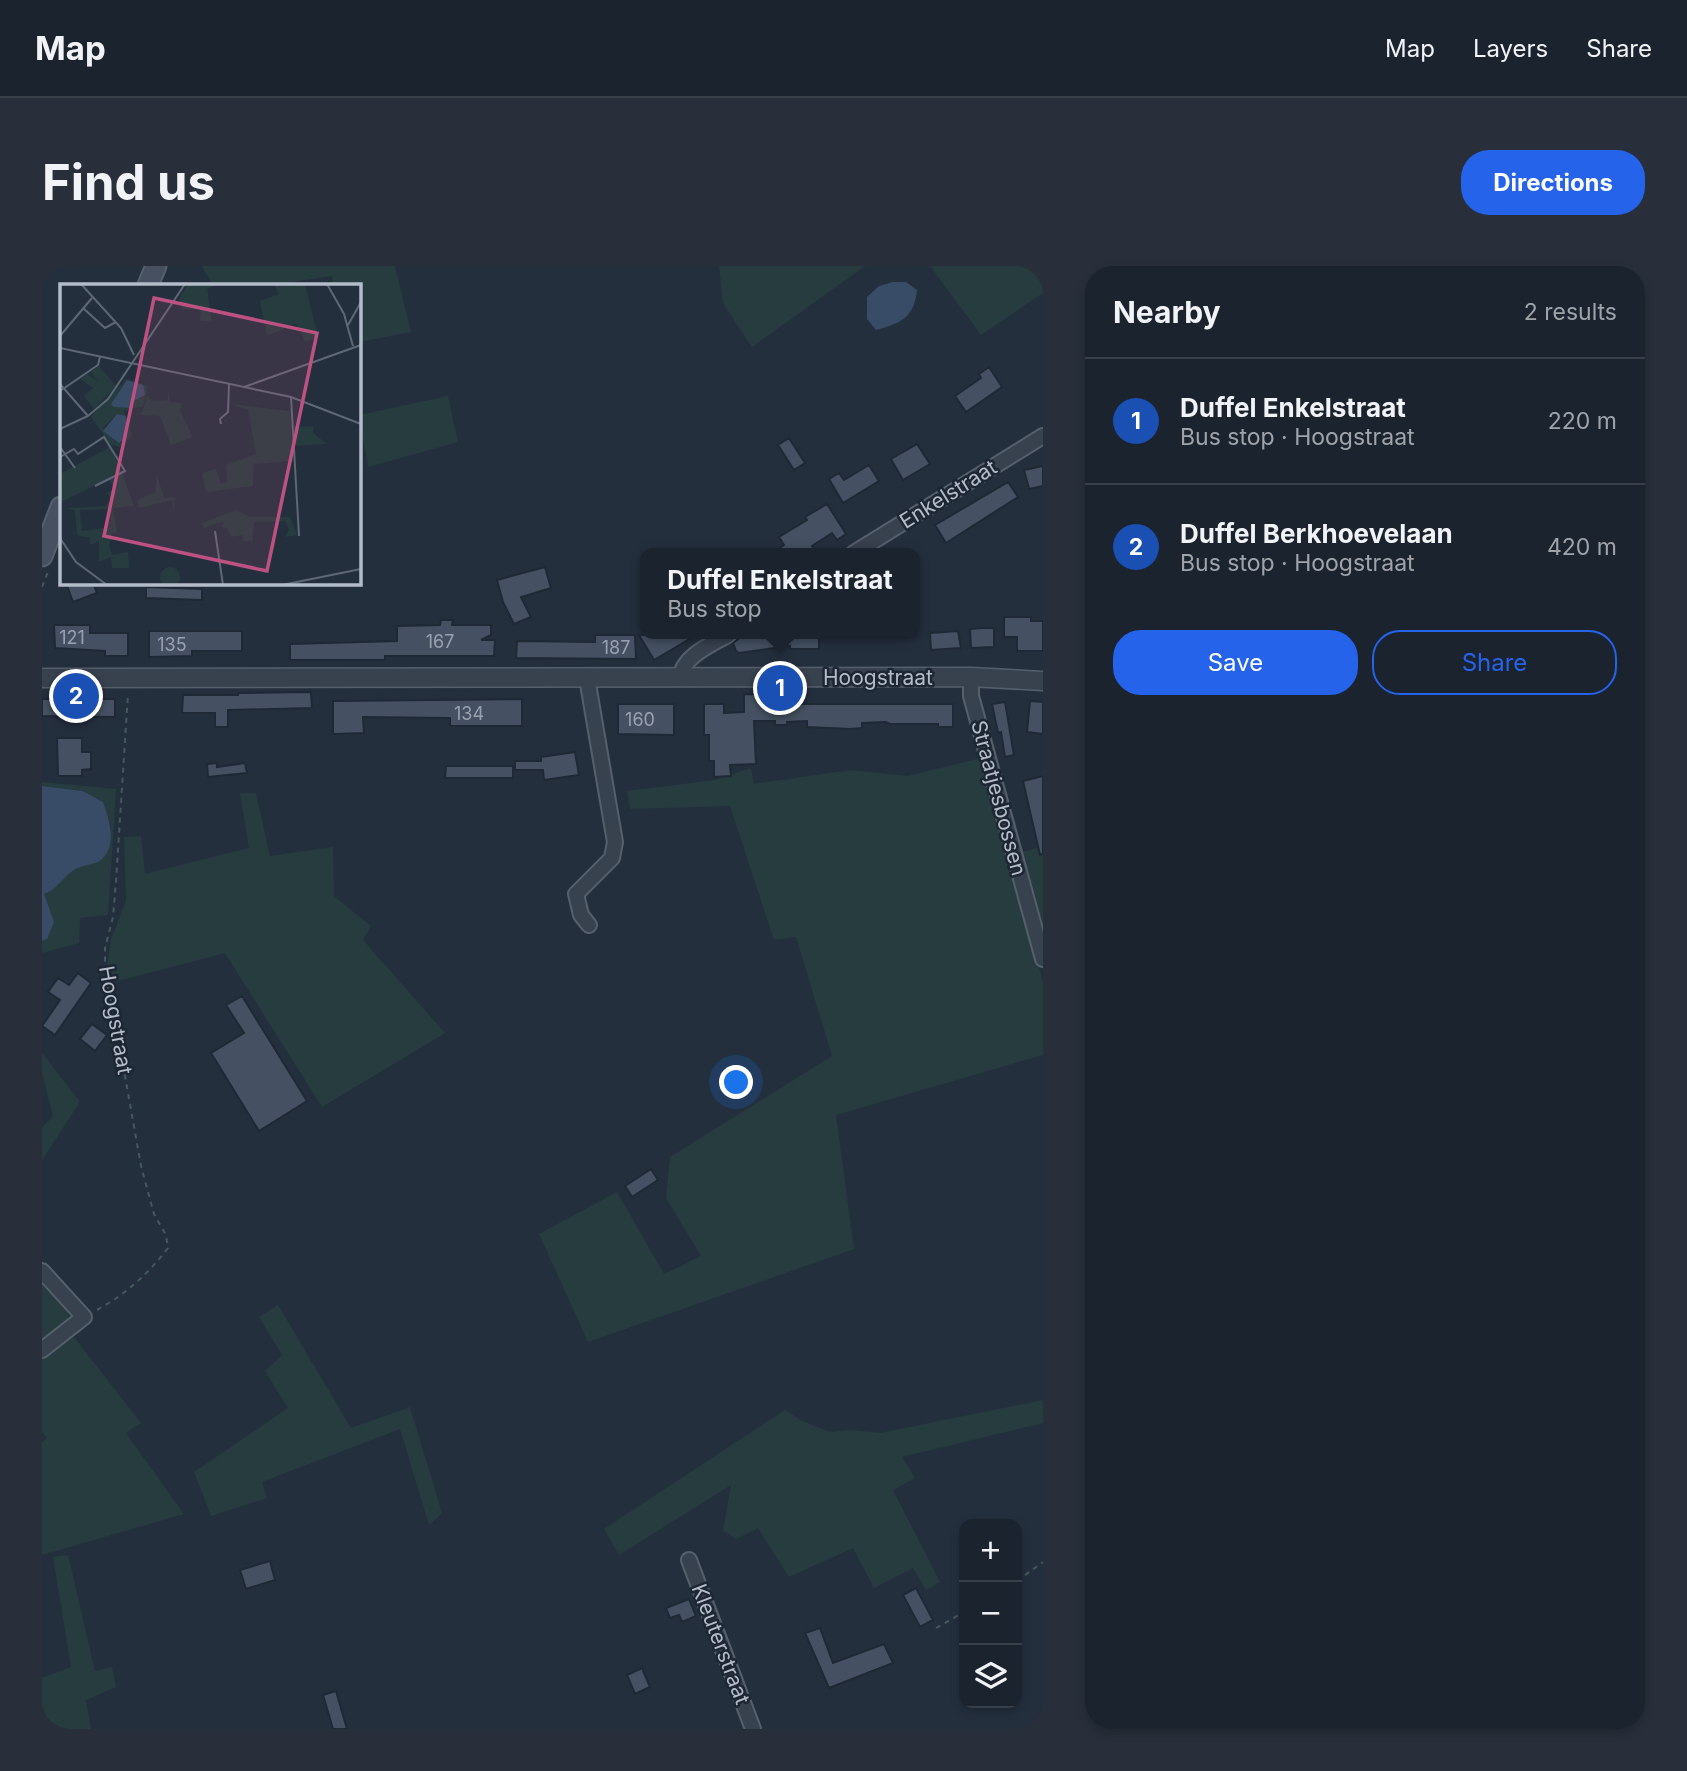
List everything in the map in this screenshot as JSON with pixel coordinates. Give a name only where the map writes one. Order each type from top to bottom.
[{"type":"main road","points":[[148,284],[156,266]]},
{"type":"main road","points":[[42,556],[60,510]]},
{"type":"street","name":"Enkelstraat","points":[[863,548],[1043,436]]},
{"type":"street","points":[[681,677],[681,670],[687,660],[721,639]]},
{"type":"street","name":"Hoogstraat","points":[[42,678],[971,677],[1043,681]]},
{"type":"street","name":"Straatjesbossen","points":[[971,677],[971,696],[1043,959]]},
{"type":"street","points":[[587,678],[614,842],[612,858],[576,894],[581,915],[589,925]]},
{"type":"street","points":[[42,1271],[84,1317],[42,1350]]},
{"type":"street","name":"Kleuterstraat","points":[[689,1560],[753,1729]]},
{"type":"path","name":"Hoogstraat","points":[[84,1317],[119,1297],[152,1269],[168,1248],[166,1235],[154,1214],[141,1166],[105,976],[104,948],[113,917],[116,881],[128,676]]},
{"type":"path","points":[[1022,1577],[1043,1562]]},
{"type":"path","points":[[936,1628],[959,1615]]},
{"type":"green space","points":[[202,266],[395,266],[411,332],[360,342],[360,284],[333,284],[332,276],[280,284],[211,284]]},
{"type":"green space","points":[[719,266],[865,266],[752,347],[723,303]]},
{"type":"green space","points":[[930,266],[1039,266],[1043,273],[1043,293],[981,335]]},
{"type":"green space","points":[[448,396],[458,442],[368,467],[360,415]]},
{"type":"green space","points":[[981,758],[1043,982],[1043,1055],[836,1115],[854,1249],[588,1342],[539,1234],[617,1192],[664,1274],[701,1256],[666,1198],[670,1157],[832,1056],[796,937],[774,940],[730,806],[630,809],[627,791],[715,780],[751,768],[754,784],[851,770],[908,776]]},
{"type":"green space","points":[[42,782],[116,789],[108,915],[80,918],[79,943],[42,953],[42,941],[47,939],[44,894],[74,869],[100,860],[111,826],[103,802],[83,791],[42,786]]},
{"type":"green space","points":[[240,793],[256,793],[270,856],[333,847],[334,896],[371,926],[363,940],[445,1033],[322,1107],[225,953],[114,982],[107,968],[111,939],[126,901],[124,837],[141,836],[145,874],[249,848]]},
{"type":"green space","points":[[1043,846],[1043,925],[1023,852]]},
{"type":"green space","points":[[42,1053],[80,1102],[42,1160],[42,1128],[53,1116],[42,1073]]},
{"type":"green space","points":[[42,1278],[69,1308],[68,1327],[42,1348]]},
{"type":"green space","points":[[278,1305],[351,1428],[410,1407],[442,1513],[429,1525],[400,1429],[262,1482],[267,1498],[211,1516],[194,1472],[288,1408],[265,1371],[282,1355],[259,1317]]},
{"type":"green space","points":[[73,1336],[141,1423],[126,1433],[184,1514],[42,1555],[42,1443],[47,1438],[42,1432],[42,1360]]},
{"type":"green space","points":[[1043,1400],[1043,1423],[902,1457],[915,1478],[893,1490],[940,1582],[926,1590],[913,1568],[874,1588],[853,1548],[789,1577],[758,1528],[736,1539],[723,1530],[731,1485],[619,1555],[604,1529],[785,1410],[802,1421],[830,1432],[852,1430],[880,1433]]},
{"type":"green space","points":[[68,1555],[95,1671],[112,1667],[116,1687],[86,1700],[91,1729],[42,1729],[42,1678],[71,1667],[53,1557]]},
{"type":"water","points":[[906,282],[917,290],[913,307],[899,322],[876,330],[867,319],[867,297],[879,286]]},
{"type":"water","points":[[42,786],[83,791],[103,802],[111,840],[101,860],[74,870],[44,894],[54,922],[47,939],[42,941]]},
{"type":"building","points":[[989,367],[1002,387],[966,412],[955,396],[981,378],[979,374]]},
{"type":"building","points":[[789,438],[805,463],[794,470],[778,445]]},
{"type":"building","points":[[917,444],[930,464],[903,480],[891,459]]},
{"type":"building","points":[[869,465],[879,481],[843,503],[829,479],[839,473],[844,480]]},
{"type":"building","points":[[1043,466],[1043,486],[1029,489],[1024,470]]},
{"type":"building","points":[[1008,482],[1018,497],[946,543],[935,525]]},
{"type":"building","points":[[827,504],[846,534],[837,540],[832,533],[812,546],[813,548],[780,548],[784,545],[779,537],[807,520],[805,517]]},
{"type":"building","points":[[545,567],[551,588],[521,597],[531,617],[514,624],[503,602],[497,580]]},
{"type":"building","points":[[66,584],[93,584],[97,593],[73,602]]},
{"type":"building","points":[[146,587],[202,589],[202,600],[146,598]]},
{"type":"building","points":[[1004,617],[1031,617],[1031,621],[1043,621],[1043,651],[1017,651],[1017,637],[1004,637]]},
{"type":"building","points":[[441,620],[453,620],[452,625],[491,625],[491,635],[481,640],[495,640],[494,656],[385,656],[385,660],[290,660],[290,644],[397,641],[397,626],[440,625]]},
{"type":"building","points":[[54,625],[90,625],[90,633],[128,633],[128,656],[105,656],[105,651],[55,648]]},
{"type":"building","points":[[994,628],[994,647],[971,648],[970,629]]},
{"type":"building","points":[[149,631],[242,631],[242,651],[192,651],[192,656],[149,657]]},
{"type":"building","points":[[958,631],[961,648],[931,650],[930,633]]},
{"type":"building","points":[[595,635],[635,635],[636,659],[516,658],[517,641],[595,642]]},
{"type":"building","points":[[641,639],[690,639],[654,660]]},
{"type":"building","points":[[738,639],[819,639],[819,649],[790,649],[790,646],[739,653],[733,643]]},
{"type":"building","points":[[311,692],[312,708],[228,710],[228,727],[215,727],[215,713],[182,713],[183,695]]},
{"type":"building","points":[[744,694],[788,695],[788,704],[953,704],[953,727],[886,722],[862,723],[862,728],[850,729],[807,727],[807,721],[775,725],[775,721],[754,721],[756,764],[730,765],[731,776],[714,777],[714,761],[709,761],[709,735],[704,735],[704,704],[724,704],[724,713],[744,712]]},
{"type":"building","points":[[42,699],[115,699],[115,717],[42,716]]},
{"type":"building","points":[[522,699],[522,726],[450,726],[450,718],[363,717],[364,733],[333,734],[333,701]]},
{"type":"building","points":[[1030,701],[1043,702],[1043,734],[1027,732]]},
{"type":"building","points":[[1005,702],[1014,755],[1005,757],[992,704]]},
{"type":"building","points":[[618,704],[674,704],[674,735],[618,734]]},
{"type":"building","points":[[57,738],[82,738],[82,752],[91,752],[91,769],[82,770],[82,776],[58,776]]},
{"type":"building","points":[[575,752],[579,775],[544,780],[543,770],[515,770],[515,761],[541,761],[541,757]]},
{"type":"building","points":[[217,763],[217,767],[245,763],[247,773],[208,777],[207,764]]},
{"type":"building","points":[[446,766],[513,766],[513,778],[445,778]]},
{"type":"building","points":[[1043,776],[1043,854],[1040,855],[1023,781]]},
{"type":"building","points":[[78,973],[91,983],[55,1035],[42,1026],[60,1000],[48,992],[58,978],[69,985]]},
{"type":"building","points":[[242,996],[307,1101],[259,1131],[211,1053],[244,1033],[226,1005]]},
{"type":"building","points":[[92,1024],[107,1035],[95,1051],[80,1039]]},
{"type":"building","points":[[651,1169],[658,1180],[632,1197],[625,1186]]},
{"type":"building","points":[[270,1561],[275,1580],[246,1589],[240,1570]]},
{"type":"building","points":[[916,1588],[933,1620],[920,1627],[903,1595]]},
{"type":"building","points":[[689,1599],[696,1616],[682,1622],[679,1615],[670,1618],[666,1608]]},
{"type":"building","points":[[820,1628],[833,1663],[884,1644],[893,1663],[829,1688],[805,1633]]},
{"type":"building","points":[[642,1668],[650,1687],[635,1694],[627,1675]]},
{"type":"building","points":[[336,1691],[347,1729],[333,1729],[323,1695]]},
{"type":"place","name":"Duffel Enkelstraat","points":[[780,688]]},
{"type":"place","name":"Duffel Berkhoevelaan","points":[[76,696]]}]
